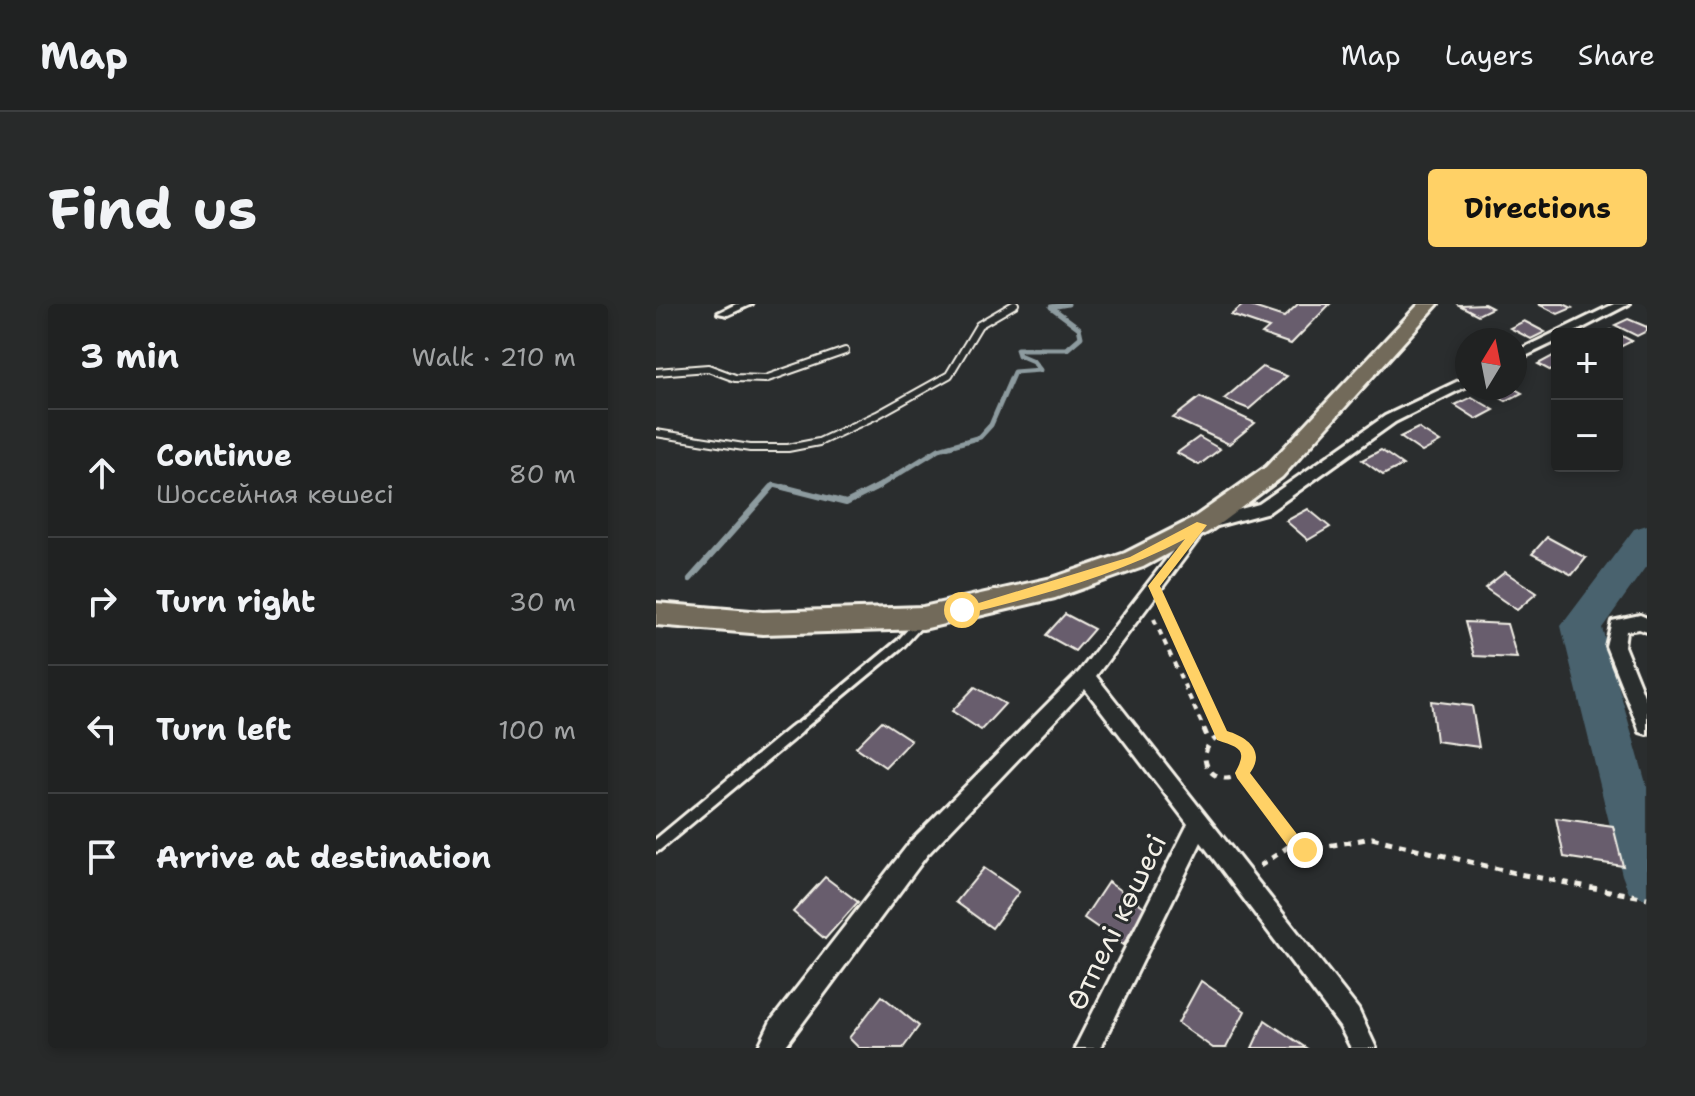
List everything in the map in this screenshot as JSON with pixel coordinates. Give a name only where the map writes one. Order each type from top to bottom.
[{"type":"main road","points":[[656,614],[763,623],[923,618],[1055,588],[1134,560],[1201,525],[1274,472],[1429,304]]},
{"type":"street","points":[[724,313],[746,304]]},
{"type":"street","points":[[1574,328],[1623,304]]},
{"type":"street","points":[[1527,351],[1551,339]]},
{"type":"street","points":[[770,1048],[780,1030],[919,848],[1086,676],[1201,525],[1264,508],[1390,419],[1455,387]]},
{"type":"street","points":[[1647,625],[1618,626],[1615,646],[1647,726]]},
{"type":"street","points":[[1086,676],[1349,1018],[1364,1048]]},
{"type":"street","name":"Өтпелі көшесі","points":[[1087,1048],[1199,823]]},
{"type":"lane","points":[[656,433],[778,449],[806,446],[828,439],[949,375],[961,364],[970,336],[988,314],[1015,304]]},
{"type":"lane","points":[[656,372],[708,368],[735,378],[765,379],[845,351]]},
{"type":"lane","points":[[656,846],[901,643],[923,618]]},
{"type":"path","points":[[1150,592],[1222,736]]},
{"type":"path","points":[[1150,592],[1209,741],[1204,755],[1207,767],[1217,775],[1230,778],[1242,773],[1249,764],[1249,752],[1241,742],[1222,736],[1209,741]]},
{"type":"path","points":[[1242,773],[1294,843],[1305,850],[1372,838],[1519,874],[1647,898]]},
{"type":"path","points":[[1241,878],[1294,843]]},
{"type":"building","points":[[1244,304],[1284,317],[1298,304],[1330,304],[1291,344],[1262,334],[1269,328],[1231,315]]},
{"type":"building","points":[[1484,304],[1492,308],[1478,315],[1459,305]]},
{"type":"building","points":[[1538,304],[1564,304],[1572,308],[1558,314]]},
{"type":"building","points":[[1628,319],[1647,327],[1647,331],[1637,336],[1615,325]]},
{"type":"building","points":[[1524,321],[1545,332],[1531,339],[1527,337],[1527,328],[1510,328]]},
{"type":"building","points":[[1623,336],[1632,341],[1623,346]]},
{"type":"building","points":[[1551,357],[1551,371],[1538,364]]},
{"type":"building","points":[[1262,367],[1287,376],[1249,409],[1224,399]]},
{"type":"building","points":[[1200,397],[1255,423],[1229,444],[1173,418]]},
{"type":"building","points":[[1466,400],[1477,400],[1494,410],[1477,419],[1455,405]]},
{"type":"building","points":[[1418,428],[1440,442],[1422,452],[1400,437]]},
{"type":"building","points":[[1199,437],[1220,449],[1199,465],[1177,453]]},
{"type":"building","points":[[1381,450],[1403,465],[1383,475],[1362,460]]},
{"type":"building","points":[[1308,509],[1330,527],[1308,540],[1286,521]]},
{"type":"building","points":[[1547,537],[1586,558],[1572,575],[1532,554]]},
{"type":"building","points":[[1505,572],[1537,593],[1517,610],[1485,588]]},
{"type":"building","points":[[1065,614],[1094,629],[1075,651],[1046,635]]},
{"type":"building","points":[[1465,622],[1507,624],[1517,658],[1474,656]]},
{"type":"building","points":[[975,687],[1005,704],[981,730],[952,711]]},
{"type":"building","points":[[1431,701],[1472,706],[1479,747],[1436,741]]},
{"type":"building","points":[[882,721],[911,740],[885,767],[856,747]]},
{"type":"building","points":[[1556,818],[1613,826],[1623,866],[1564,857]]},
{"type":"building","points":[[984,868],[1019,892],[992,928],[956,902]]},
{"type":"building","points":[[825,877],[858,902],[825,939],[793,912]]},
{"type":"building","points":[[1108,882],[1146,908],[1123,945],[1084,918]]},
{"type":"building","points":[[1201,981],[1245,1011],[1226,1048],[1213,1048],[1178,1023]]},
{"type":"building","points":[[882,996],[919,1026],[903,1048],[859,1048],[849,1038]]},
{"type":"building","points":[[1265,1020],[1306,1048],[1252,1048]]},
{"type":"waterway","points":[[874,489],[939,449],[980,437],[991,425],[1014,372],[1040,370],[1033,361],[1019,355],[1017,349],[1067,349],[1081,337],[1079,328],[1051,307],[1068,304]]},
{"type":"waterway","points":[[690,579],[772,487]]},
{"type":"waterway","points":[[772,487],[789,489]]},
{"type":"waterway","points":[[783,487],[789,489]]},
{"type":"waterway","points":[[874,489],[878,487]]},
{"type":"waterway","points":[[789,489],[846,503],[874,489]]},
{"type":"waterway","points":[[1647,538],[1581,626],[1647,875]]},
{"type":"route","points":[[962,610],[1055,588],[1134,560],[1201,525],[1154,586],[1222,736],[1241,742],[1249,752],[1249,764],[1242,773],[1294,843],[1305,850]]}]
